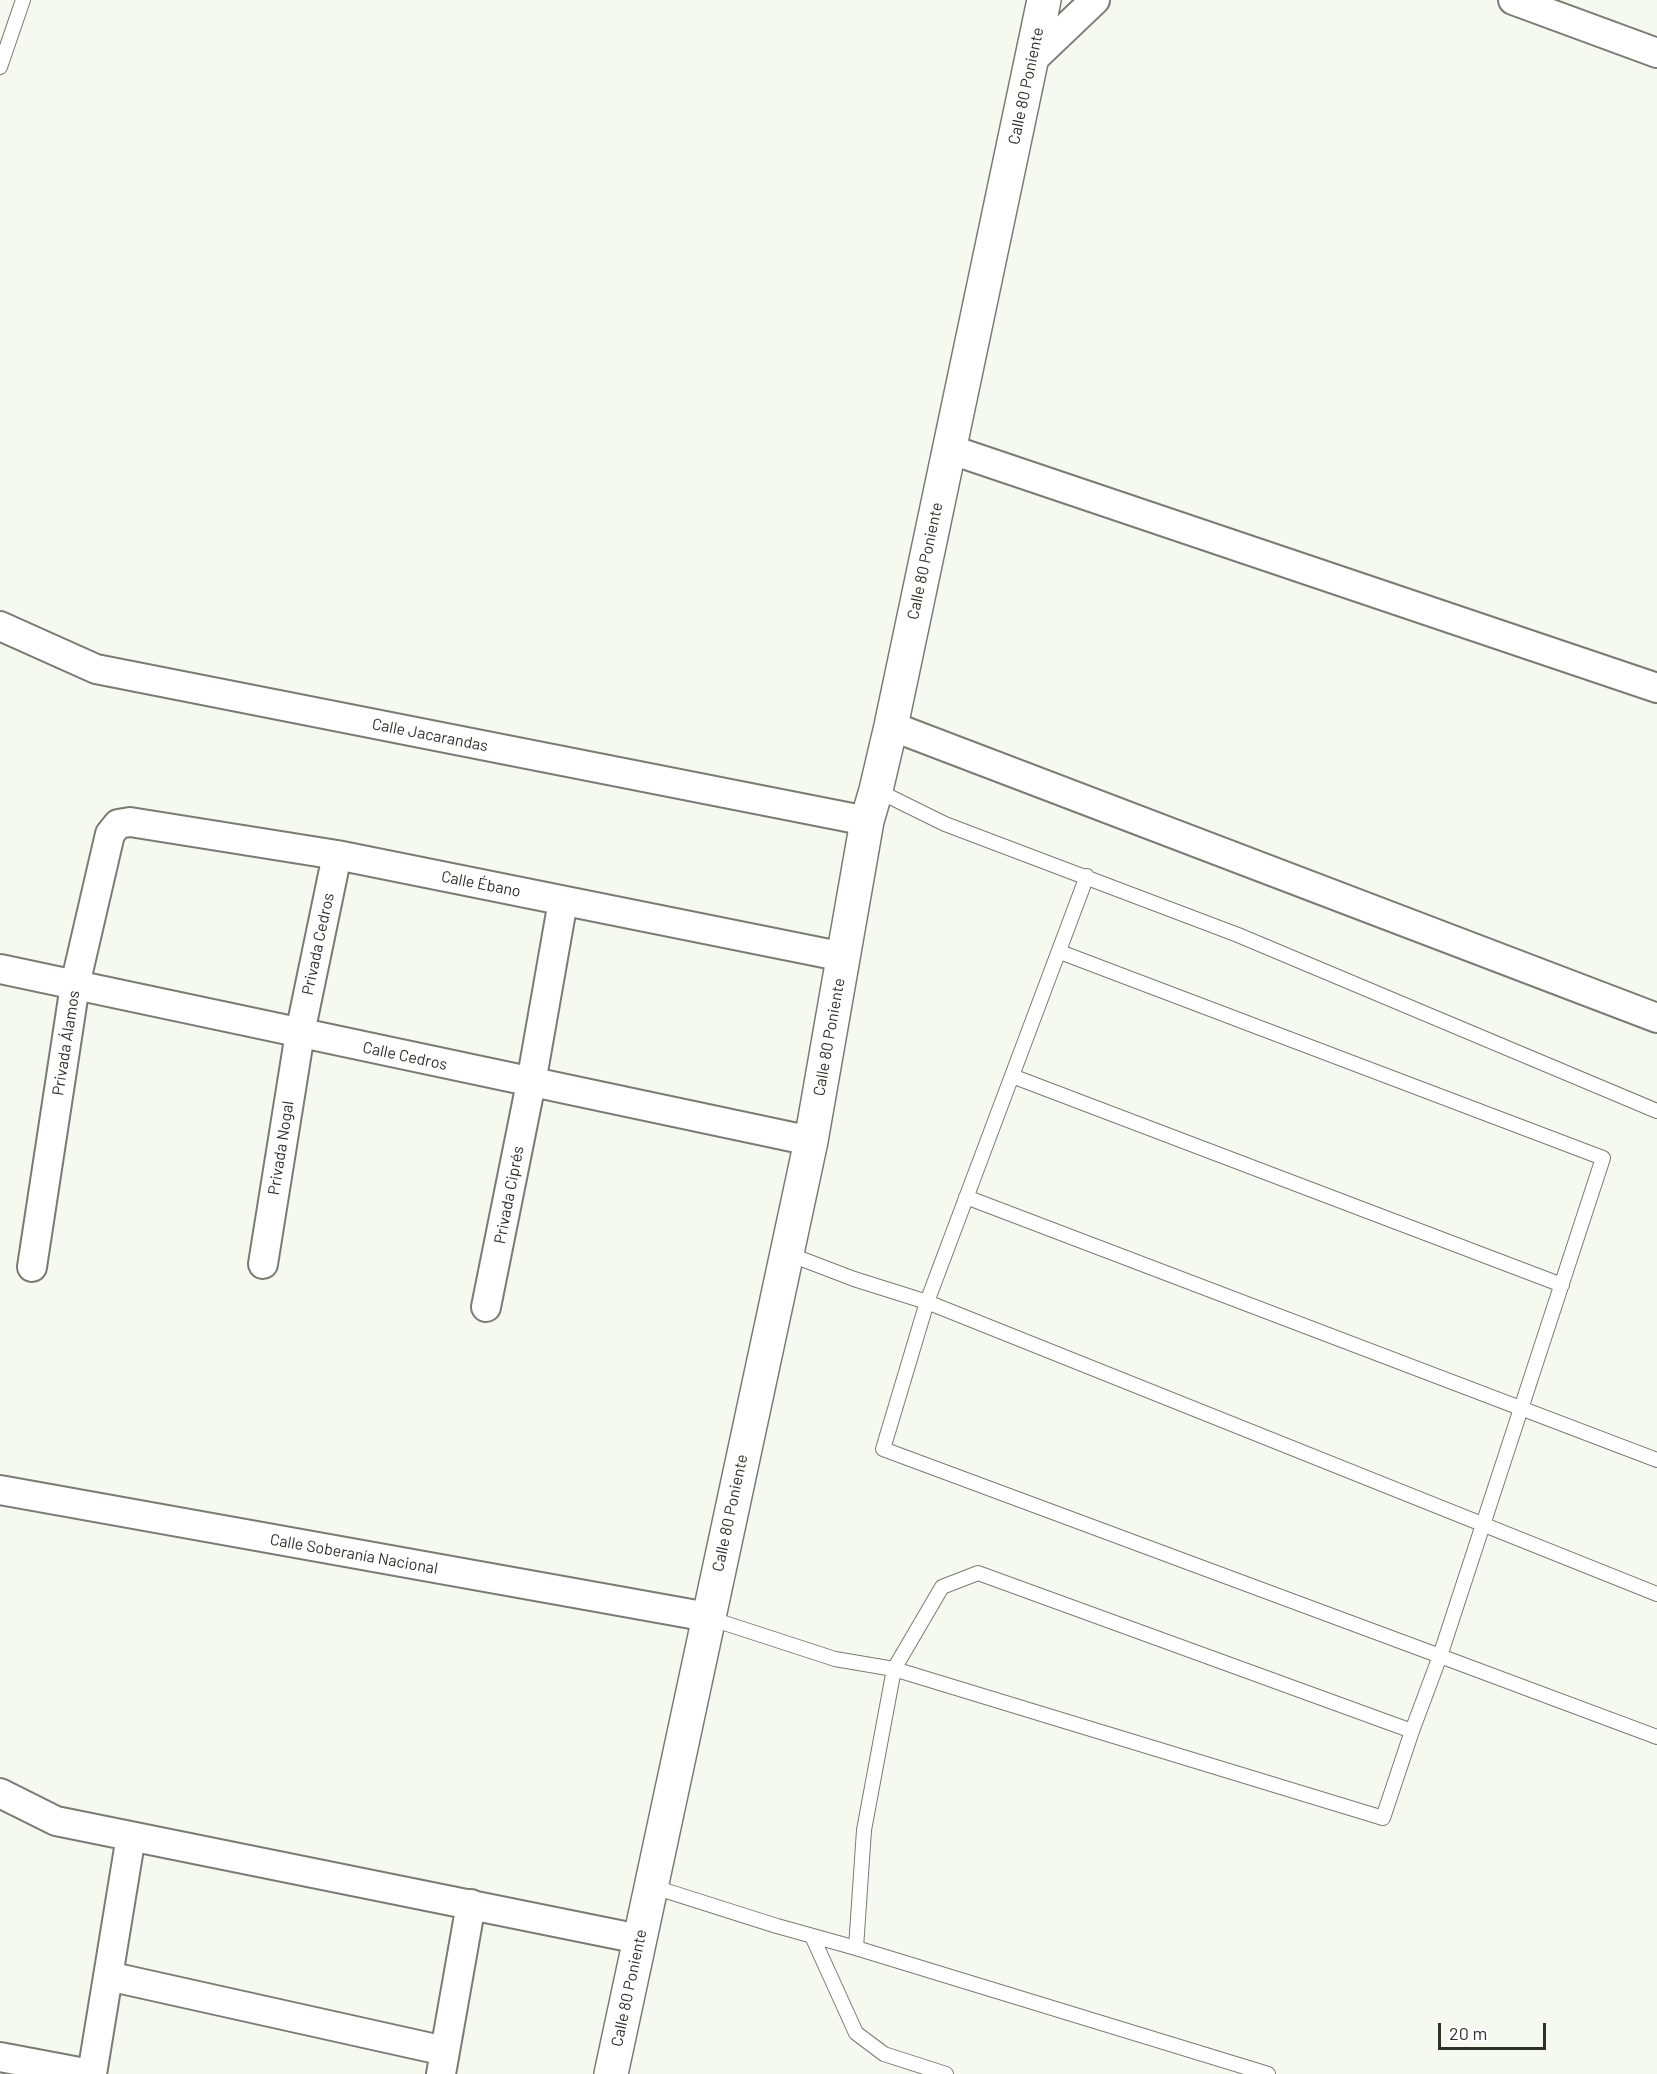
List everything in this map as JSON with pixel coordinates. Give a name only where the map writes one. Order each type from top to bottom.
[{"type":"street","name":"Calle 80 Poniente","points":[[611,2074],[811,1141],[871,806],[891,726],[1044,0]]},
{"type":"street","points":[[1032,60],[1095,0]]},
{"type":"street","points":[[1514,0],[1657,53]]},
{"type":"street","points":[[949,449],[1657,688]]},
{"type":"street","name":"Calle Jacarandas","points":[[0,626],[96,669],[871,806]]},
{"type":"street","points":[[891,726],[1657,1018]]},
{"type":"street","name":"Calle Ébano","points":[[118,824],[130,822],[337,855],[844,957]]},
{"type":"street","name":"Privada Álamos","points":[[32,1267],[75,985],[111,834],[118,824]]},
{"type":"street","name":"Privada Cedros","points":[[300,1033],[337,855]]},
{"type":"street","name":"Privada Ciprés","points":[[486,1307],[531,1083],[563,901]]},
{"type":"street","name":"Calle Cedros","points":[[0,969],[811,1141]]},
{"type":"street","name":"Privada Nogal","points":[[263,1264],[300,1033]]},
{"type":"street","name":"Calle Soberanía Nacional","points":[[0,1490],[708,1617]]},
{"type":"street","points":[[0,1793],[56,1821],[639,1939]]},
{"type":"street","points":[[0,2057],[91,2074],[131,1836]]},
{"type":"street","points":[[108,1976],[443,2062],[471,1904]]},
{"type":"lane","points":[[0,68],[23,0]]},
{"type":"lane","points":[[871,806],[945,824],[1087,876],[1238,935],[1657,1111]]},
{"type":"lane","points":[[1087,876],[927,1302],[884,1449],[1657,1737]]},
{"type":"lane","points":[[708,1617],[836,1659],[894,1669],[1383,1818],[1440,1656],[1603,1158],[1059,952]]},
{"type":"lane","points":[[1012,1076],[1562,1285]]},
{"type":"lane","points":[[966,1197],[1657,1460]]},
{"type":"lane","points":[[786,1253],[854,1279],[927,1302],[1657,1594]]},
{"type":"lane","points":[[856,1948],[864,1830],[894,1669],[942,1587],[978,1573],[1412,1731]]},
{"type":"lane","points":[[650,1886],[1268,2074]]},
{"type":"lane","points":[[812,1936],[856,2033],[884,2054],[946,2074]]}]
